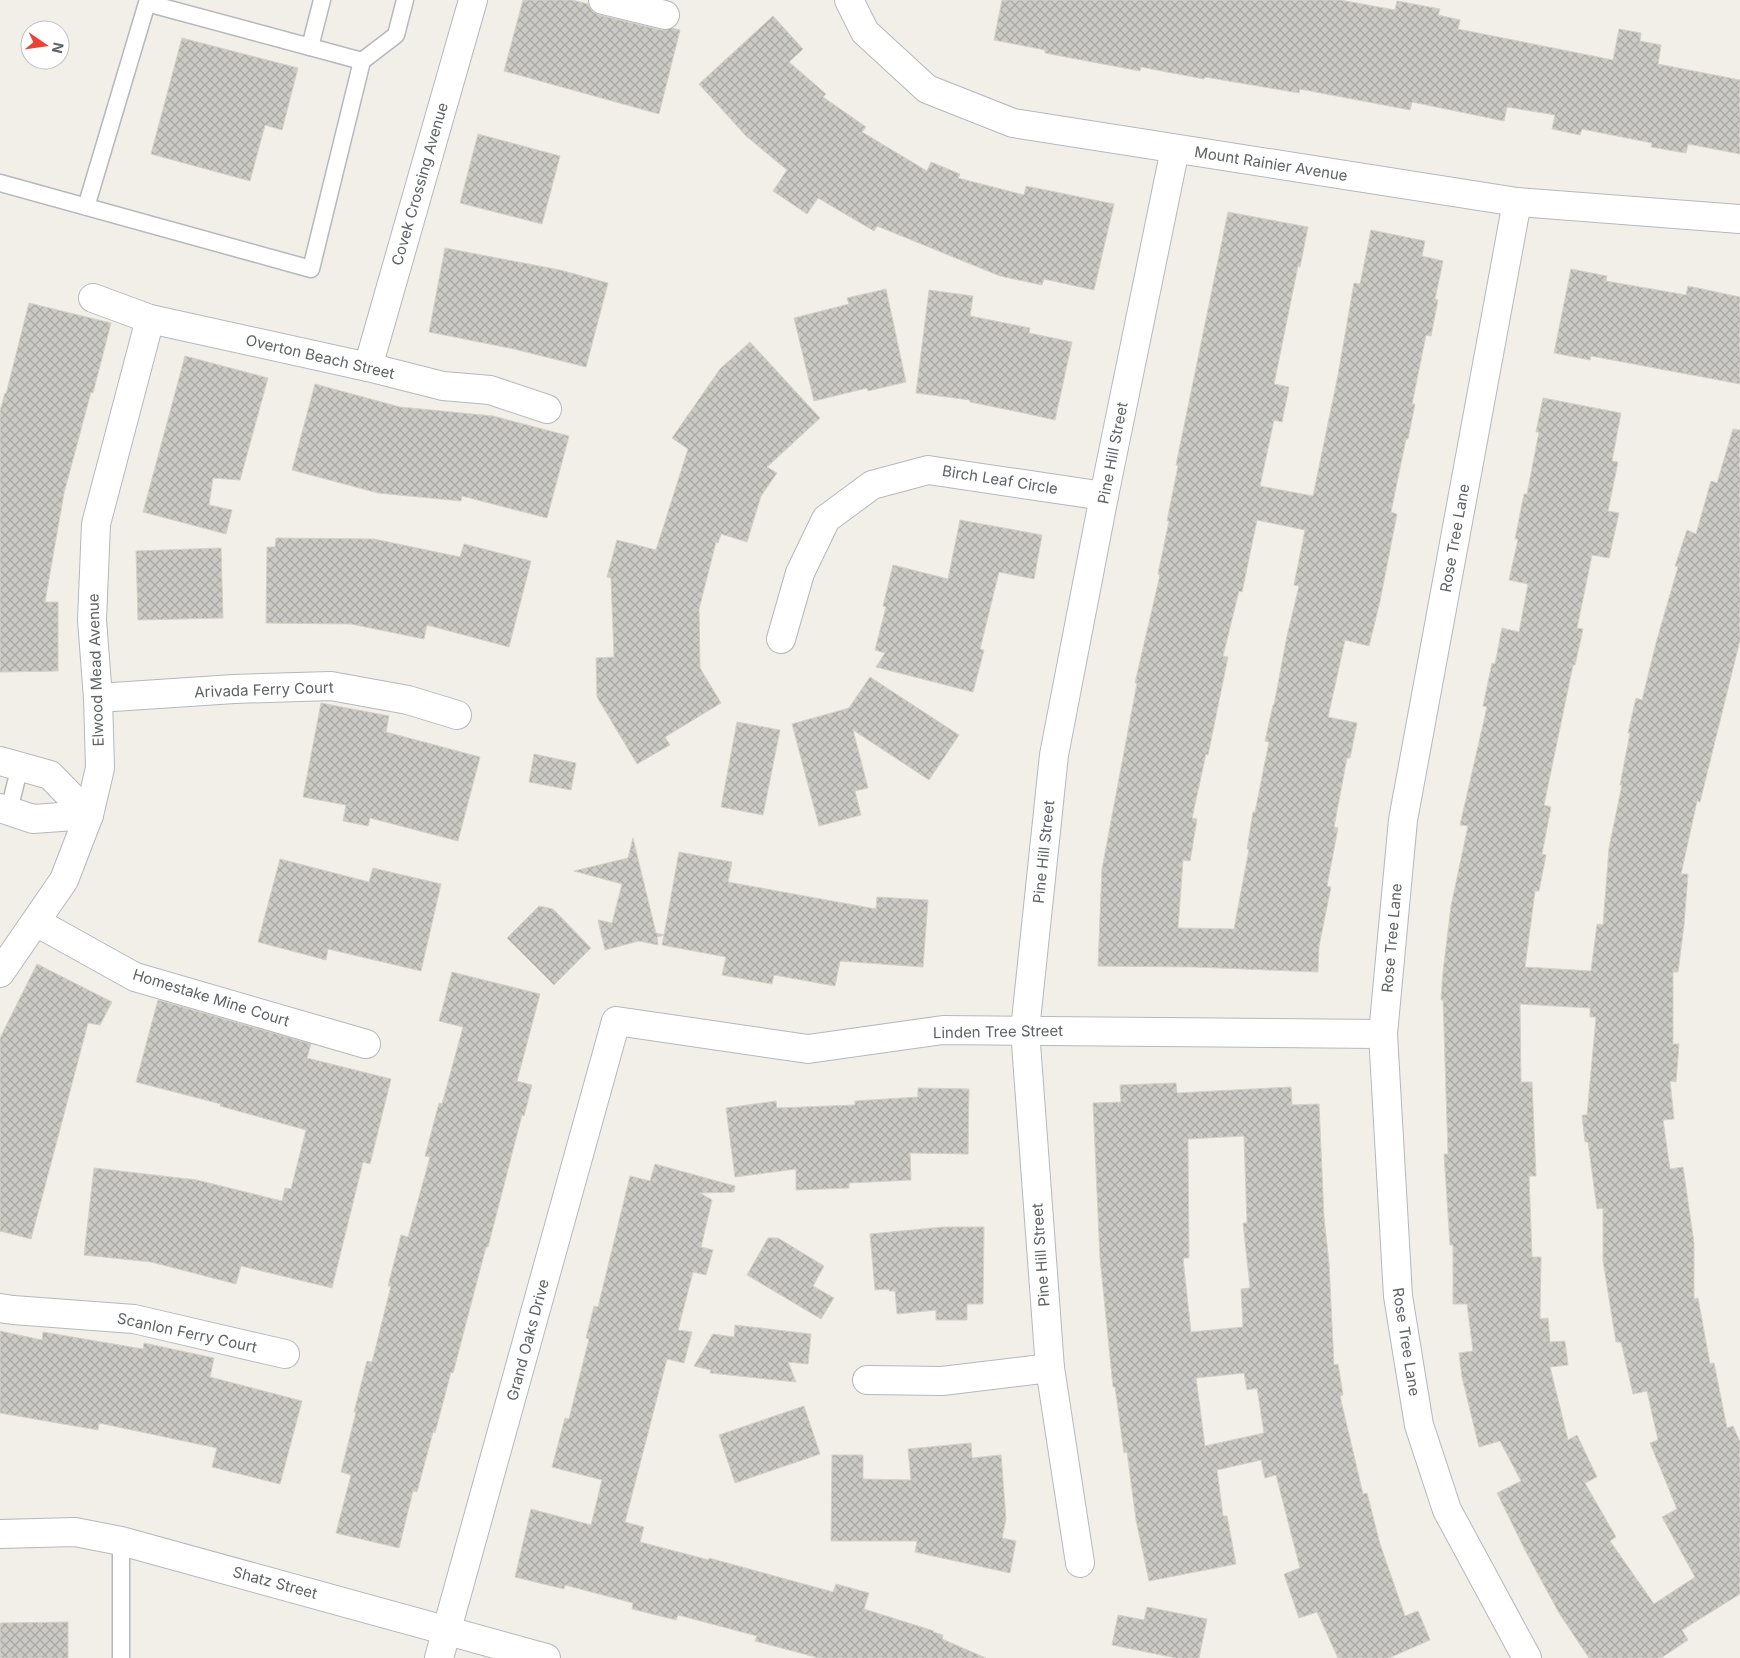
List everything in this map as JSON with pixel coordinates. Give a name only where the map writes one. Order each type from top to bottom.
[{"type":"street","name":"Covek Crossing Avenue","points":[[368,368],[472,0]]},
{"type":"street","points":[[603,0],[665,15]]},
{"type":"street","name":"Mount Rainier Avenue","points":[[850,0],[865,32],[927,88],[1013,123],[1517,202],[1740,219]]},
{"type":"street","name":"Pine Hill Street","points":[[1080,1563],[1050,1368],[1025,1030],[1054,755],[1104,496],[1175,149]]},
{"type":"street","name":"Rose Tree Lane","points":[[1517,202],[1403,820],[1383,1034],[1398,1296],[1419,1425],[1447,1510],[1527,1658]]},
{"type":"street","name":"Overton Beach Street","points":[[93,298],[150,319],[443,386],[490,390],[548,409]]},
{"type":"street","name":"Elwood Mead Avenue","points":[[0,973],[64,880],[89,815],[100,768],[98,698],[92,620],[96,524],[150,319]]},
{"type":"street","name":"Birch Leaf Circle","points":[[781,639],[800,573],[826,520],[872,485],[928,470],[1104,496]]},
{"type":"street","name":"Arivada Ferry Court","points":[[98,698],[234,689],[331,686],[408,700],[457,715]]},
{"type":"street","points":[[10,764],[50,775],[89,815]]},
{"type":"street","points":[[4,809],[33,819],[89,815]]},
{"type":"street","name":"Homestake Mine Court","points":[[36,922],[135,977],[366,1044]]},
{"type":"street","name":"Linden Tree Street","points":[[616,1021],[808,1049],[943,1030],[1383,1034]]},
{"type":"street","name":"Grand Oaks Drive","points":[[440,1658],[616,1021]]},
{"type":"street","name":"Scanlon Ferry Court","points":[[0,1308],[134,1319],[284,1354]]},
{"type":"street","points":[[867,1380],[942,1381],[1050,1368]]},
{"type":"street","name":"Shatz Street","points":[[0,1534],[75,1532],[121,1541],[546,1658]]},
{"type":"lane","points":[[310,47],[322,0]]},
{"type":"lane","points":[[0,183],[311,269],[362,61],[396,35],[405,0]]},
{"type":"lane","points":[[86,207],[147,3],[362,61]]},
{"type":"lane","points":[[4,809],[10,764]]},
{"type":"lane","points":[[121,1541],[121,1658]]},
{"type":"building","points":[[523,0],[572,0],[588,4],[592,11],[599,15],[661,30],[672,28],[680,30],[659,114],[504,71]]},
{"type":"building","points":[[1002,0],[1340,0],[1395,10],[1397,1],[1440,9],[1438,15],[1460,20],[1458,29],[1613,60],[1619,29],[1641,33],[1640,41],[1661,45],[1658,64],[1740,80],[1740,154],[1688,144],[1686,153],[1651,147],[1652,143],[1582,129],[1580,135],[1552,129],[1555,115],[1507,107],[1504,121],[1412,102],[1410,110],[1300,89],[1299,93],[1205,77],[1204,79],[1141,67],[1140,71],[1045,53],[1045,50],[994,40]]},
{"type":"building","points":[[773,16],[803,49],[789,62],[826,94],[823,97],[866,127],[862,132],[927,171],[931,162],[960,174],[958,178],[1024,195],[1026,186],[1114,204],[1094,290],[1044,279],[1042,285],[1000,276],[877,226],[874,231],[818,198],[807,214],[773,191],[787,170],[746,136],[699,84]]},
{"type":"building","points":[[182,38],[298,68],[282,130],[265,125],[250,181],[151,154]]},
{"type":"building","points":[[478,134],[560,156],[542,224],[460,203]]},
{"type":"building","points":[[1228,212],[1308,227],[1300,267],[1298,266],[1274,384],[1289,387],[1282,422],[1274,420],[1260,486],[1313,496],[1338,375],[1354,283],[1360,284],[1371,230],[1425,241],[1422,256],[1443,261],[1435,299],[1438,300],[1431,336],[1426,335],[1412,404],[1415,404],[1391,512],[1397,514],[1369,646],[1345,640],[1328,717],[1357,723],[1350,758],[1347,758],[1334,827],[1338,828],[1327,886],[1331,887],[1319,946],[1318,972],[1195,967],[1098,966],[1102,869],[1137,683],[1135,683],[1160,575],[1158,574],[1178,466],[1176,465]],"holes":[[[1257,520],[1305,530],[1294,585],[1299,586],[1265,741],[1269,742],[1255,812],[1253,812],[1247,849],[1249,849],[1234,929],[1178,928],[1183,860],[1190,861],[1197,819],[1192,818],[1206,754],[1208,755],[1228,657],[1223,656],[1239,591],[1242,592]]]},
{"type":"building","points":[[445,248],[560,270],[608,283],[586,367],[514,349],[429,332]]},
{"type":"building","points":[[1571,269],[1607,276],[1606,281],[1686,295],[1688,286],[1740,297],[1740,384],[1591,356],[1590,360],[1554,353]]},
{"type":"building","points":[[886,289],[906,382],[868,391],[867,388],[814,401],[794,318],[849,304],[847,298]]},
{"type":"building","points":[[929,290],[973,296],[970,316],[1030,328],[1029,333],[1072,342],[1055,420],[970,402],[970,400],[916,393]]},
{"type":"building","points":[[29,303],[111,323],[64,493],[45,602],[58,602],[58,671],[0,672],[0,411]]},
{"type":"building","points":[[750,342],[820,418],[767,467],[777,473],[761,496],[747,542],[721,534],[718,543],[716,542],[699,609],[700,668],[721,703],[665,737],[670,745],[637,764],[597,697],[596,658],[614,657],[611,578],[607,577],[617,540],[656,550],[688,449],[672,438],[720,369]]},
{"type":"building","points":[[185,356],[268,378],[240,480],[213,478],[209,505],[232,510],[226,534],[143,512]]},
{"type":"building","points":[[315,384],[400,407],[493,416],[569,436],[547,518],[462,496],[461,501],[378,493],[292,470]]},
{"type":"building","points":[[1543,398],[1621,413],[1612,461],[1618,462],[1608,511],[1619,513],[1609,558],[1592,555],[1577,628],[1583,629],[1575,665],[1573,665],[1544,805],[1551,807],[1542,854],[1546,855],[1539,891],[1535,891],[1525,967],[1591,971],[1597,924],[1603,925],[1609,848],[1622,785],[1620,785],[1630,733],[1628,733],[1636,698],[1642,700],[1678,567],[1675,566],[1687,530],[1696,534],[1711,481],[1717,483],[1733,429],[1740,430],[1740,640],[1700,802],[1697,801],[1681,874],[1688,874],[1678,972],[1673,972],[1673,1044],[1679,1044],[1676,1082],[1670,1081],[1674,1119],[1663,1120],[1670,1169],[1683,1167],[1694,1243],[1694,1299],[1698,1298],[1710,1364],[1714,1363],[1727,1428],[1733,1426],[1740,1442],[1740,1594],[1682,1630],[1688,1640],[1661,1658],[1589,1658],[1559,1613],[1497,1493],[1521,1481],[1500,1441],[1479,1447],[1462,1377],[1459,1353],[1473,1351],[1467,1304],[1453,1304],[1453,1245],[1450,1245],[1444,1154],[1448,1154],[1443,1000],[1441,1000],[1443,972],[1451,906],[1468,826],[1460,825],[1487,707],[1483,706],[1492,663],[1495,664],[1502,628],[1519,632],[1528,584],[1509,580],[1518,539],[1515,539],[1524,494],[1527,494],[1539,432],[1536,432]],"holes":[[[1520,1004],[1590,1008],[1590,1017],[1596,1017],[1587,1115],[1582,1115],[1585,1142],[1588,1142],[1597,1209],[1603,1208],[1603,1261],[1616,1342],[1621,1342],[1633,1394],[1647,1391],[1658,1440],[1650,1443],[1677,1509],[1662,1517],[1695,1577],[1654,1604],[1610,1541],[1616,1537],[1585,1483],[1597,1477],[1577,1435],[1568,1440],[1550,1367],[1568,1365],[1565,1341],[1550,1342],[1548,1318],[1540,1319],[1541,1257],[1532,1257],[1529,1176],[1536,1176],[1532,1082],[1521,1082]]]},
{"type":"building","points":[[960,520],[1042,535],[1034,579],[999,572],[980,649],[984,650],[973,692],[876,667],[885,653],[875,650],[886,607],[883,606],[893,565],[948,579]]},
{"type":"building","points":[[276,538],[374,539],[460,557],[464,544],[531,561],[509,647],[427,625],[424,639],[351,624],[266,623],[267,547],[275,547]]},
{"type":"building","points":[[221,548],[223,618],[138,620],[136,551]]},
{"type":"building","points":[[870,677],[959,735],[929,780],[853,730],[868,788],[855,791],[861,815],[819,826],[792,724],[849,708]]},
{"type":"building","points":[[321,703],[389,716],[386,732],[480,757],[458,841],[370,818],[368,826],[343,821],[346,805],[303,797]]},
{"type":"building","points":[[737,722],[780,730],[763,815],[721,807]]},
{"type":"building","points":[[534,754],[576,763],[571,790],[529,782]]},
{"type":"building","points":[[633,838],[656,933],[664,935],[657,937],[658,945],[639,941],[605,950],[598,920],[612,923],[622,884],[574,871],[628,858]]},
{"type":"building","points":[[679,852],[732,862],[728,882],[876,909],[877,897],[928,900],[923,967],[840,961],[835,986],[774,975],[772,984],[722,975],[726,957],[662,945]]},
{"type":"building","points":[[280,859],[369,882],[373,868],[441,884],[421,971],[328,949],[326,960],[258,942]]},
{"type":"building","points":[[539,906],[553,909],[591,948],[554,985],[507,938]]},
{"type":"building","points":[[37,964],[112,1002],[100,1025],[88,1023],[31,1239],[0,1231],[0,1038]]},
{"type":"building","points":[[452,972],[540,994],[517,1081],[532,1085],[524,1116],[522,1115],[453,1373],[451,1372],[417,1492],[413,1491],[399,1548],[336,1533],[351,1475],[341,1472],[367,1361],[372,1362],[391,1286],[388,1286],[401,1235],[408,1237],[430,1157],[425,1156],[439,1103],[442,1104],[463,1027],[439,1021]]},
{"type":"building","points":[[158,1000],[311,1044],[307,1058],[391,1079],[370,1164],[363,1162],[332,1288],[241,1266],[236,1284],[151,1262],[84,1255],[94,1168],[197,1180],[282,1201],[285,1188],[291,1189],[306,1130],[220,1106],[221,1104],[136,1082]]},
{"type":"building","points":[[1176,1083],[1177,1093],[1291,1087],[1292,1105],[1319,1104],[1324,1218],[1329,1263],[1334,1365],[1338,1364],[1343,1395],[1340,1396],[1363,1494],[1367,1493],[1380,1544],[1405,1616],[1418,1611],[1430,1640],[1389,1658],[1338,1658],[1317,1612],[1299,1618],[1284,1574],[1300,1568],[1276,1475],[1265,1478],[1261,1460],[1217,1470],[1223,1516],[1227,1516],[1236,1564],[1149,1581],[1136,1520],[1127,1452],[1124,1453],[1115,1387],[1113,1387],[1100,1258],[1093,1103],[1121,1102],[1120,1085]],"holes":[[[1244,1136],[1247,1223],[1243,1223],[1250,1288],[1241,1289],[1243,1327],[1191,1332],[1183,1258],[1189,1258],[1188,1139]],[[1244,1373],[1247,1390],[1257,1388],[1264,1433],[1205,1446],[1196,1378]]]},
{"type":"building","points":[[918,1088],[969,1089],[968,1154],[910,1153],[911,1180],[849,1183],[849,1188],[796,1190],[796,1169],[735,1177],[726,1108],[776,1101],[777,1108],[855,1105],[855,1101],[918,1097]]},
{"type":"building","points":[[655,1164],[735,1186],[734,1192],[700,1193],[712,1200],[701,1247],[713,1250],[706,1275],[693,1272],[678,1330],[692,1332],[684,1363],[667,1359],[625,1522],[644,1527],[640,1542],[709,1560],[709,1558],[833,1592],[836,1584],[869,1593],[864,1609],[934,1631],[943,1635],[942,1639],[986,1658],[819,1658],[755,1641],[757,1636],[678,1615],[676,1620],[632,1609],[633,1603],[565,1585],[564,1589],[515,1577],[531,1509],[591,1525],[602,1480],[552,1467],[565,1418],[569,1419],[589,1339],[586,1338],[594,1306],[598,1307],[630,1176],[650,1181]]},
{"type":"building","points":[[943,1227],[984,1227],[983,1304],[967,1304],[967,1320],[936,1320],[936,1310],[897,1314],[895,1291],[889,1291],[889,1289],[875,1290],[870,1234]]},
{"type":"building","points":[[768,1238],[778,1238],[824,1266],[813,1286],[834,1298],[821,1319],[747,1275]]},
{"type":"building","points":[[735,1325],[811,1334],[808,1364],[788,1362],[796,1382],[710,1373],[711,1370],[694,1366],[713,1334],[734,1337]]},
{"type":"building","points":[[0,1331],[42,1340],[43,1332],[143,1349],[144,1343],[214,1358],[210,1377],[302,1401],[280,1484],[212,1467],[217,1448],[99,1423],[98,1430],[0,1413]]},
{"type":"building","points":[[804,1406],[820,1454],[735,1483],[719,1435]]},
{"type":"building","points":[[971,1443],[972,1458],[1001,1455],[1006,1519],[1002,1538],[1016,1541],[1010,1573],[915,1552],[917,1541],[831,1541],[832,1455],[863,1455],[863,1479],[911,1480],[908,1449]]},
{"type":"building","points":[[1147,1607],[1207,1619],[1199,1658],[1176,1658],[1112,1645],[1118,1615],[1144,1620]]},
{"type":"building","points":[[68,1622],[68,1658],[0,1658],[0,1623]]}]
